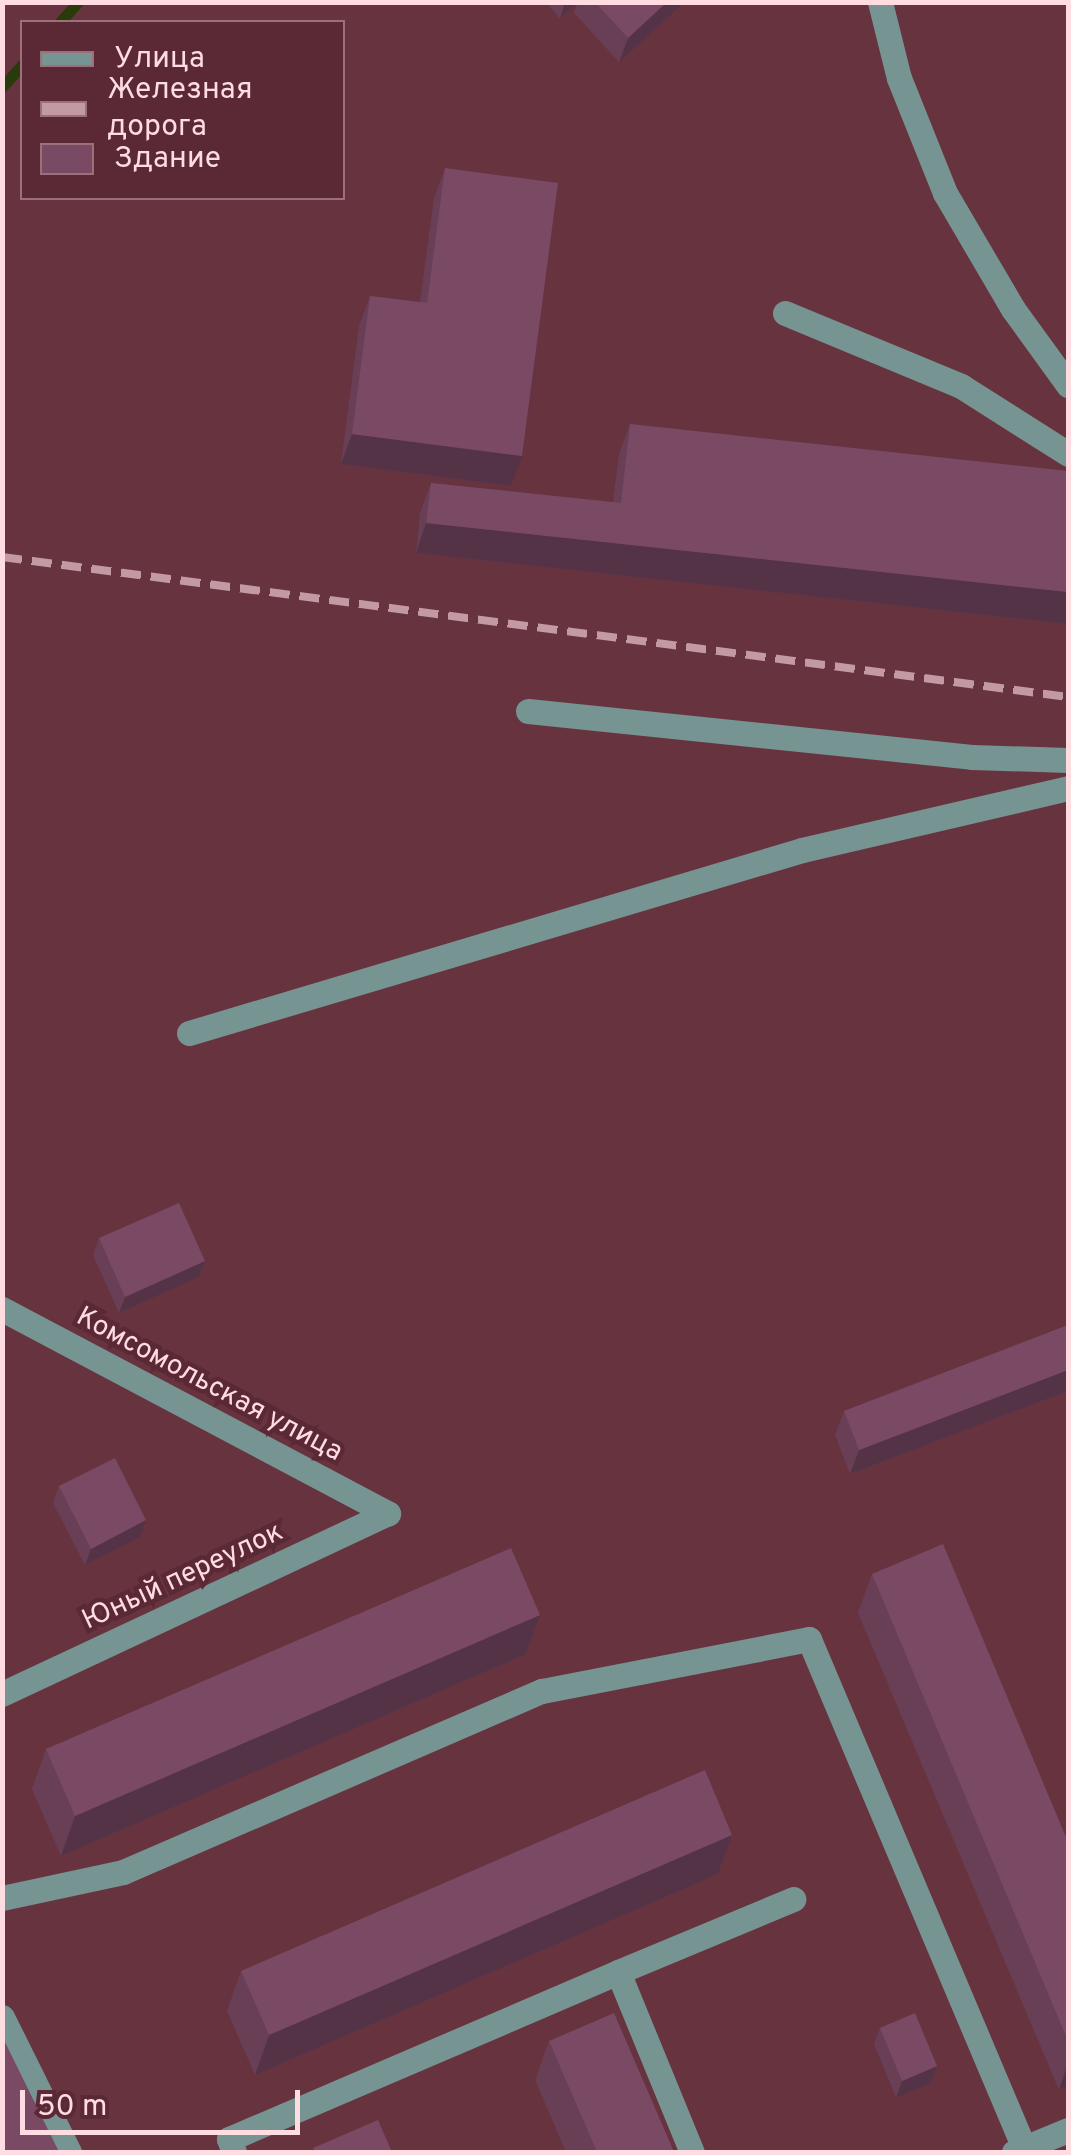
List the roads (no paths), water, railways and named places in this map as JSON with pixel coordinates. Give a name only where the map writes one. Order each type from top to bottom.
[{"type":"street","points":[[880,2],[898,78],[946,193],[1013,309],[1068,386]]},
{"type":"street","points":[[784,313],[961,386],[1068,454]]},
{"type":"street","points":[[528,711],[972,757],[1068,760]]},
{"type":"street","points":[[189,1033],[802,850],[1068,788]]},
{"type":"street","name":"Комсомольская улица","points":[[2,1309],[388,1513]]},
{"type":"street","name":"Юный переулок","points":[[2,1694],[388,1513]]},
{"type":"street","points":[[2,1898],[123,1872],[542,1691],[810,1639],[1019,2150],[1068,2130]]},
{"type":"street","points":[[234,2152],[229,2139],[793,1899]]},
{"type":"street","points":[[618,1972],[692,2152]]},
{"type":"street","points":[[2,2017],[68,2152]]},
{"type":"waterway","points":[[62,20],[78,2]]},
{"type":"waterway","points":[[2,87],[20,67]]},
{"type":"railway","points":[[2,557],[1068,697]]}]
